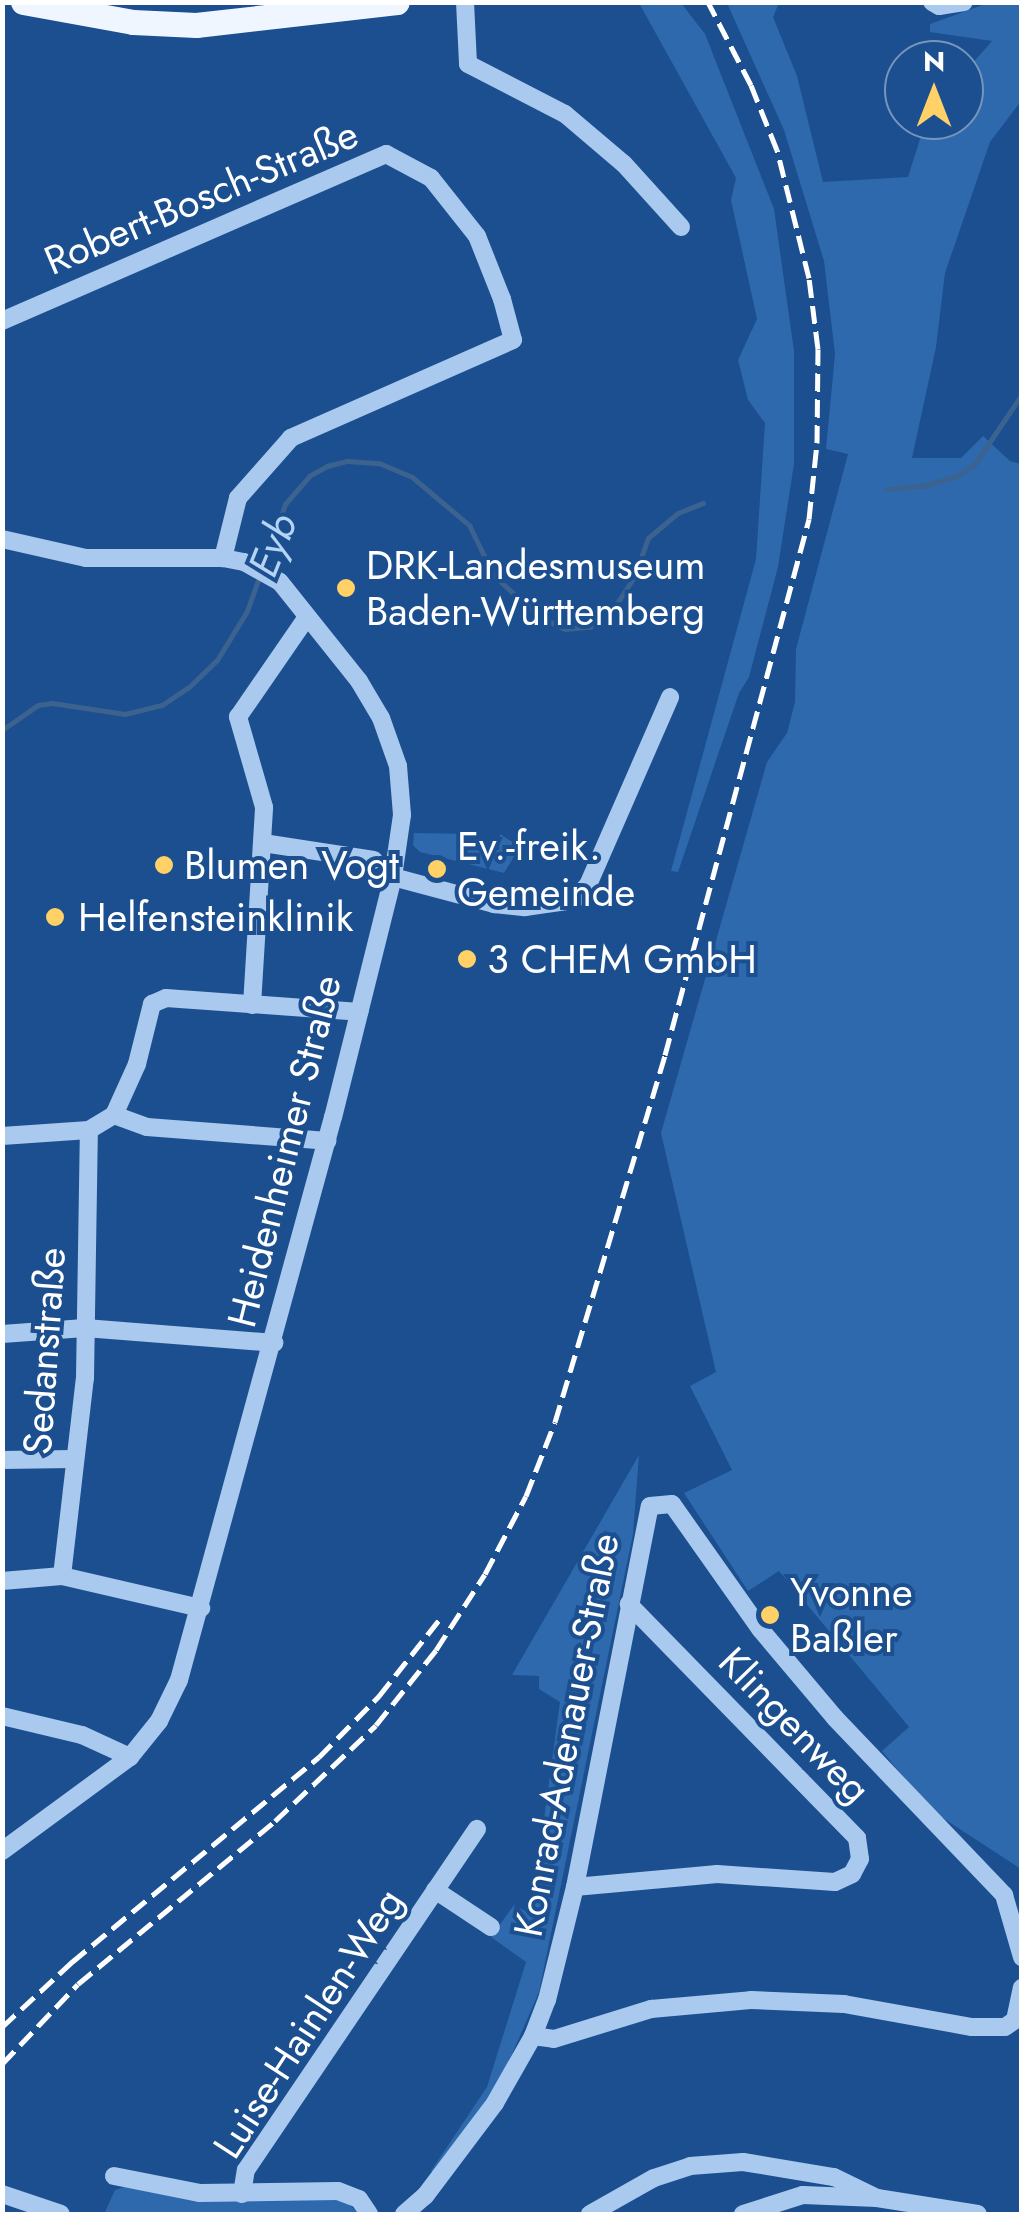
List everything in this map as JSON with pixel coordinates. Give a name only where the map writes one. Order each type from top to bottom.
[{"type":"main road","points":[[23,2],[118,20],[178,25],[250,21],[397,2]]},
{"type":"street","points":[[464,2],[468,64],[564,114],[624,164],[681,228]]},
{"type":"street","points":[[932,2],[964,2]]},
{"type":"street","name":"Robert-Bosch-Straße","points":[[2,321],[386,154],[431,178],[476,236],[513,340],[291,438],[238,498],[223,558]]},
{"type":"street","name":"Heidenheimer Straße","points":[[2,540],[86,558],[223,558],[244,562],[280,582],[359,681],[392,742],[402,815],[392,877],[327,1141],[179,1680],[159,1721],[130,1756],[2,1852]]},
{"type":"street","points":[[252,1005],[264,807],[238,717],[307,616]]},
{"type":"street","points":[[392,877],[494,904],[525,907],[574,900],[588,884],[670,697]]},
{"type":"street","points":[[263,843],[374,860]]},
{"type":"street","points":[[2,1136],[89,1130],[114,1115],[137,1064],[152,1004],[166,998],[359,1012]]},
{"type":"street","points":[[114,1115],[147,1126],[327,1141]]},
{"type":"street","name":"Sedanstraße","points":[[62,1576],[84,1392],[89,1130]]},
{"type":"street","points":[[2,1334],[85,1328],[274,1343]]},
{"type":"street","points":[[2,1460],[73,1459]]},
{"type":"street","name":"Konrad-Adenauer-Straße","points":[[404,2214],[426,2196],[468,2141],[533,2036],[548,2000],[575,1886],[650,1506],[672,1504],[761,1630],[834,1718],[1004,1895],[1022,1957]]},
{"type":"street","points":[[2,1581],[62,1576],[201,1608]]},
{"type":"street","name":"Klingenweg","points":[[575,1886],[718,1874],[835,1882],[852,1874],[860,1859],[857,1838],[629,1604]]},
{"type":"street","points":[[2,1716],[82,1735],[130,1756]]},
{"type":"street","name":"Luise-Hainlen-Weg","points":[[242,2194],[246,2170],[477,1829]]},
{"type":"street","name":"Luise-Hainlen-Weg","points":[[435,1890],[491,1927]]},
{"type":"street","points":[[533,2036],[554,2039],[651,2008],[751,2000],[844,2004],[972,2027],[1005,2027],[1015,2020],[1022,1988]]},
{"type":"street","points":[[590,2214],[654,2178],[690,2166],[743,2162],[834,2177],[877,2198]]},
{"type":"street","name":"Luise-Hainlen-Weg","points":[[114,2176],[200,2193],[338,2191],[359,2200],[369,2214]]},
{"type":"street","points":[[2,2194],[60,2214]]},
{"type":"street","points":[[743,2214],[803,2195],[877,2198],[978,2214]]},
{"type":"shaded area","points":[[639,3],[681,3],[705,34],[774,209],[794,351],[794,464],[778,567],[749,677],[739,693],[678,872],[671,871],[756,559],[765,423],[748,400],[738,360],[757,319],[731,200],[736,178]]},
{"type":"shaded area","points":[[727,3],[779,3],[773,17],[797,76],[823,182],[908,177],[920,140],[984,140],[984,50],[992,41],[930,32],[930,24],[988,3],[1021,3],[1021,101],[990,142],[945,273],[936,347],[912,458],[961,458],[983,436],[1010,461],[1021,464],[1021,1869],[932,1811],[882,1751],[909,1727],[779,1571],[748,1591],[684,1493],[732,1470],[690,1386],[716,1372],[661,1133],[767,762],[787,733],[795,702],[796,649],[848,454],[826,449],[835,354],[824,261],[784,130]]},
{"type":"shaded area","points":[[414,833],[473,834],[474,850],[499,850],[500,834],[520,847],[504,873],[420,852],[413,845]]},
{"type":"shaded area","points":[[639,1455],[633,1534],[539,1992],[503,2075],[435,2174],[431,2171],[487,2087],[526,1962],[491,1937],[514,1905],[531,1914],[560,1702],[539,1689],[539,1676],[512,1675]]},
{"type":"shaded area","points":[[124,2187],[320,2196],[346,2201],[359,2214],[104,2214],[115,2190]]},
{"type":"waterway","name":"Eyb","points":[[887,489],[923,486],[955,477],[974,465],[1022,394]]},
{"type":"waterway","name":"Eyb","points":[[2,730],[38,705],[52,703],[125,714],[162,705],[189,687],[217,660],[247,611],[285,504],[309,476],[327,466],[347,461],[379,463],[412,477],[469,525],[494,576],[540,617],[565,629],[590,627],[608,617],[634,577],[648,538],[678,513],[703,503]]},
{"type":"railway","points":[[2,2064],[78,1984],[275,1821],[376,1725],[436,1650],[485,1574],[526,1496],[555,1422],[665,1055],[809,519],[817,443],[818,349],[809,278],[777,150],[751,85],[708,2]]},
{"type":"railway","points":[[2,2027],[72,1962],[319,1757],[379,1696],[443,1615]]},
{"type":"place","name":"DRK-Landesmuseum Baden-Württemberg","points":[[346,588]]},
{"type":"place","name":"Blumen Vogt","points":[[164,865]]},
{"type":"place","name":"Ev.-freik. Gemeinde","points":[[437,869]]},
{"type":"place","name":"Helfensteinklinik","points":[[55,917]]},
{"type":"place","name":"3 CHEM GmbH","points":[[467,959]]},
{"type":"place","name":"Yvonne Baßler","points":[[770,1615]]}]
